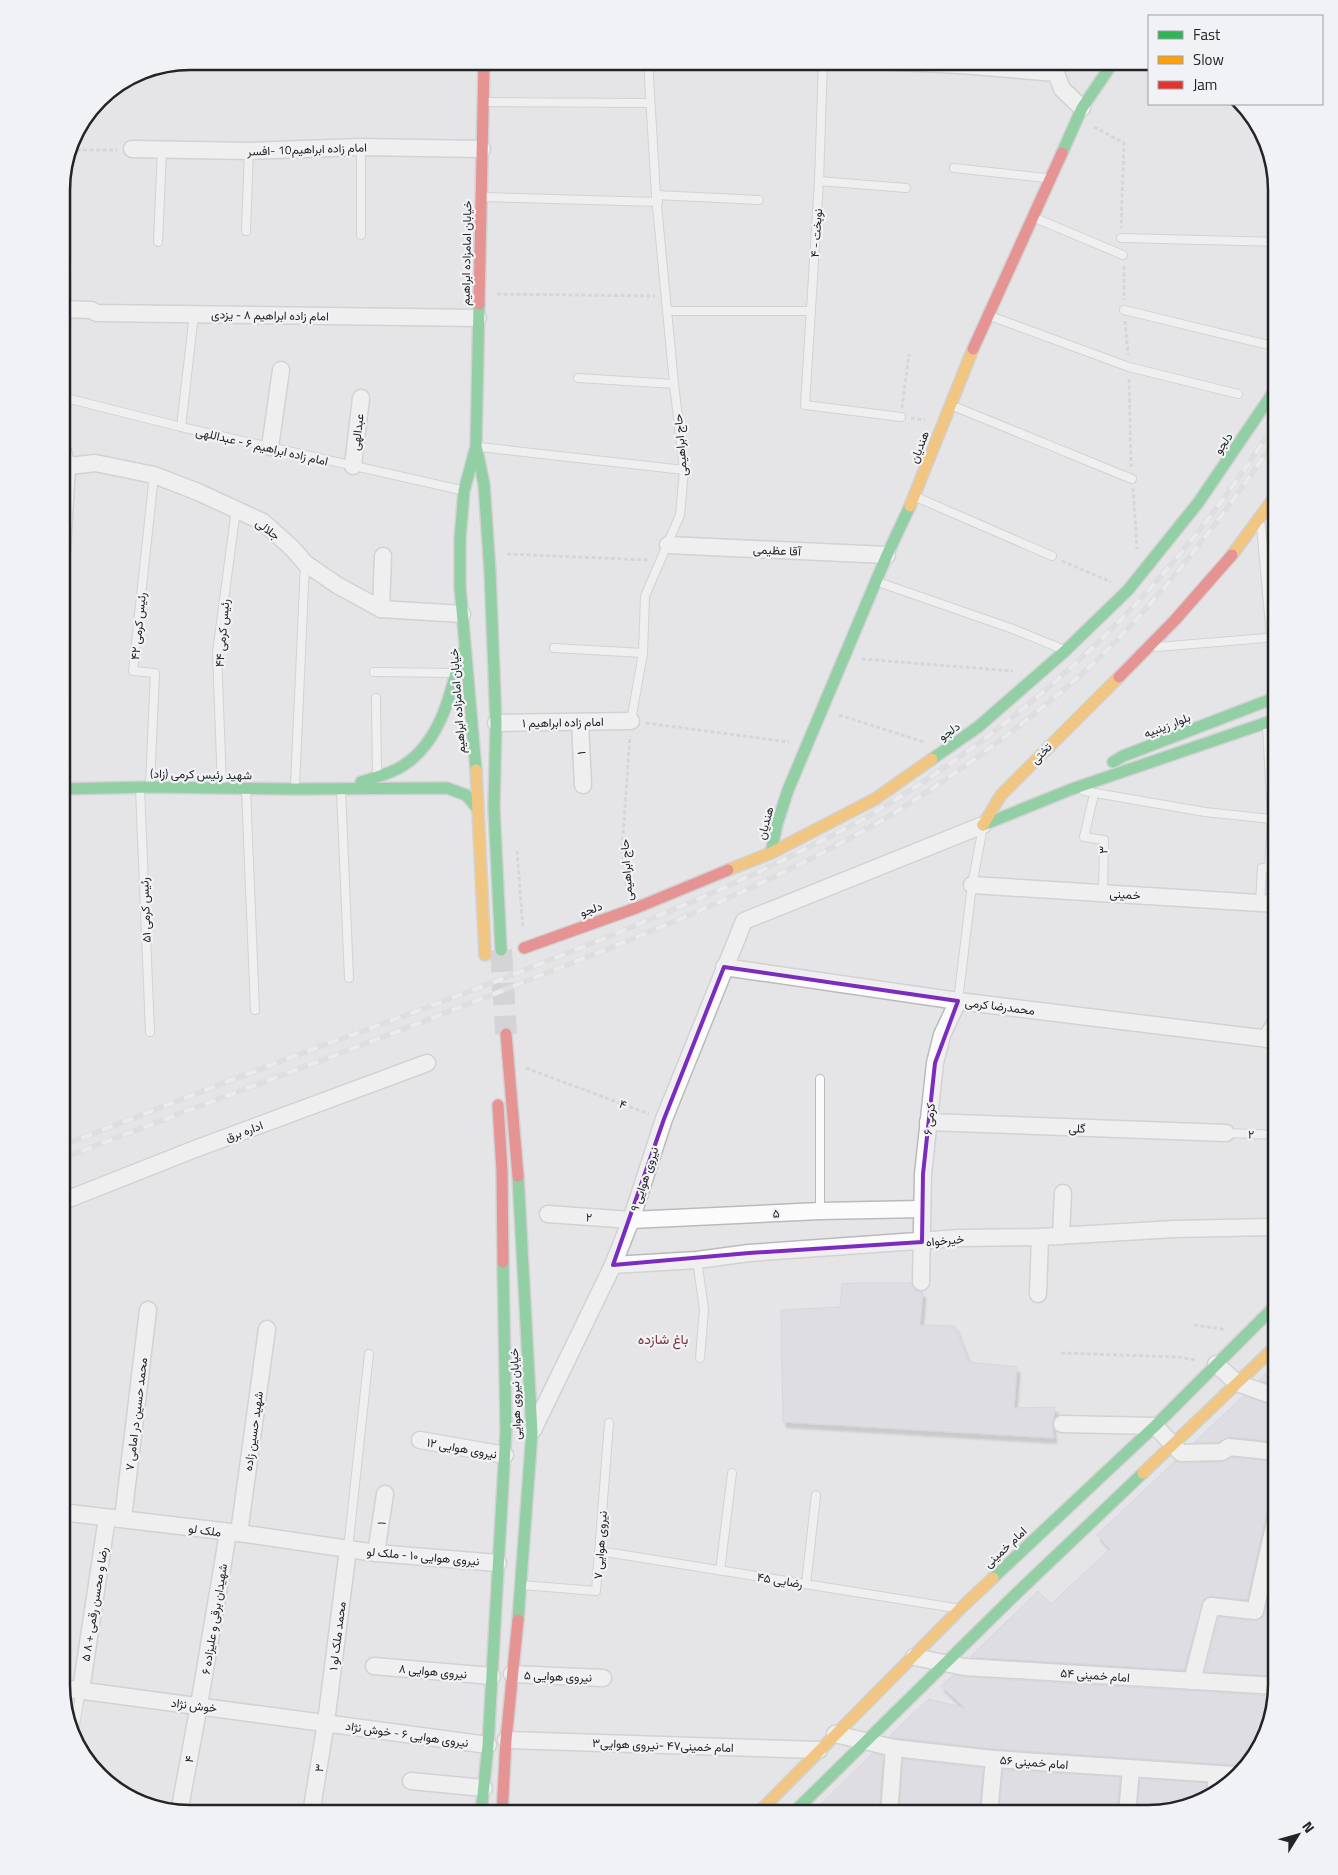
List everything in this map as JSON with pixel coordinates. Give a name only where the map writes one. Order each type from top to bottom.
[{"type":"main road","name":"خیابان امامزاده ابراهیم","points":[[484,70],[476,446],[484,484],[490,572],[496,723],[494,808],[501,950]]},
{"type":"main road","name":"هندیان","points":[[771,852],[777,824],[808,744],[887,555],[914,496],[988,315],[1080,113],[1109,70]]},
{"type":"main road","name":"دلجو","points":[[524,948],[630,910],[771,852],[875,799],[978,727],[1066,650],[1128,590],[1198,503],[1268,400]]},
{"type":"main road","name":"خیابان امامزاده ابراهیم","points":[[476,446],[464,491],[460,539],[460,587],[474,738],[485,955]]},
{"type":"main road","name":"تختی","points":[[983,825],[1001,795],[1150,647],[1207,584],[1268,507]]},
{"type":"main road","points":[[460,587],[464,571],[473,564],[483,563],[490,572]]},
{"type":"main road","points":[[341,788],[388,773],[416,756],[432,736],[444,716],[466,636]]},
{"type":"main road","name":"بلوار زینبیه","points":[[1072,789],[1123,756],[1268,700]]},
{"type":"main road","name":"بلوار زینبیه","points":[[983,825],[1072,789],[1268,723]]},
{"type":"main road","name":"شهید رئیس کرمی (زاد)","points":[[70,789],[145,787],[341,788]]},
{"type":"main road","points":[[341,788],[447,788],[466,795],[477,808]]},
{"type":"main road","name":"خیابان نیروی هوایی","points":[[502,1805],[506,1740],[521,1585],[532,1432],[518,1168],[506,1034]]},
{"type":"main road","name":"خیابان نیروی هوایی","points":[[482,1805],[488,1745],[506,1430],[502,1181],[497,1094]]},
{"type":"main road","name":"امام خمینی","points":[[765,1805],[914,1658],[960,1609],[1155,1426],[1268,1313]]},
{"type":"main road","points":[[801,1805],[945,1663],[1268,1354]]},
{"type":"street","points":[[1057,70],[1062,89],[1080,113]]},
{"type":"street","name":"امام زاده ابراهیم10 -افسر","points":[[132,149],[249,151],[361,146],[482,149]]},
{"type":"street","name":"امام زاده ابراهیم ۸ - یزدی","points":[[70,314],[91,310],[97,313],[478,318]]},
{"type":"street","points":[[270,447],[281,370]]},
{"type":"street","name":"عبدالهی","points":[[352,466],[361,398]]},
{"type":"street","name":"جلالی","points":[[70,465],[95,463],[154,475],[236,509],[262,522],[292,548],[305,563],[337,585],[381,609],[462,614]]},
{"type":"street","name":"آقا عظیمی","points":[[668,545],[887,555]]},
{"type":"street","points":[[381,609],[383,556]]},
{"type":"street","name":"امام زاده ابراهیم ۱","points":[[496,723],[631,721]]},
{"type":"street","name":"۱","points":[[580,722],[583,785]]},
{"type":"street","name":"نیروی هوایی ۹","points":[[532,1432],[614,1265],[664,1119],[744,921],[983,825]]},
{"type":"street","name":"خمینی","points":[[972,885],[1268,903]]},
{"type":"street","name":"محمدرضا کرمی","points":[[724,967],[958,1001],[1268,1039]]},
{"type":"street","name":"کرمی ۶","points":[[922,1282],[923,1174],[935,1064],[942,1034],[958,1001]]},
{"type":"street","name":"اداره برق","points":[[70,1198],[195,1149],[428,1063]]},
{"type":"street","name":"گلی","points":[[928,1122],[1226,1133]]},
{"type":"street","points":[[1061,1236],[1064,1193]]},
{"type":"street","name":"۵","points":[[630,1220],[820,1211],[922,1209]]},
{"type":"street","name":"۲","points":[[548,1214],[630,1220]]},
{"type":"street","name":"خیرخواه","points":[[614,1265],[959,1238],[1040,1237],[1174,1229],[1268,1227]]},
{"type":"street","points":[[1038,1294],[1040,1237]]},
{"type":"street","name":"۷ محمد حسین در امامی","points":[[115,1518],[148,1310]]},
{"type":"street","name":"شهید حسین زاده","points":[[234,1533],[267,1329]]},
{"type":"street","points":[[1216,1364],[1238,1383],[1268,1393]]},
{"type":"street","points":[[1062,1424],[1155,1426],[1181,1453],[1222,1452],[1230,1447],[1268,1451]]},
{"type":"street","name":"نیروی هوایی ۱۲","points":[[420,1440],[505,1455]]},
{"type":"street","name":"۱","points":[[376,1553],[385,1494]]},
{"type":"street","name":"ملک لو","points":[[70,1513],[348,1549]]},
{"type":"street","name":"۵ رضا و محسن رقمی + ۸","points":[[81,1690],[115,1518]]},
{"type":"street","name":"۶ شهیدان برقی و علیزاده","points":[[200,1706],[234,1533]]},
{"type":"street","name":"نیروی هوایی ۱۰ - ملک لو","points":[[348,1549],[498,1563]]},
{"type":"street","name":"۱ محمد ملک لو","points":[[326,1722],[348,1549]]},
{"type":"street","points":[[1192,1681],[1211,1606],[1255,1611],[1268,1579]]},
{"type":"street","name":"امام خمینی ۵۴","points":[[914,1658],[966,1667],[1268,1685]]},
{"type":"street","name":"نیروی هوایی ۸","points":[[374,1666],[492,1676]]},
{"type":"street","name":"نیروی هوایی ۵","points":[[512,1674],[603,1678]]},
{"type":"street","name":"خوش نژاد","points":[[70,1689],[326,1722]]},
{"type":"street","name":"۴","points":[[181,1805],[200,1706]]},
{"type":"street","name":"نیروی هوایی ۶ - خوش نژاد","points":[[326,1722],[488,1745]]},
{"type":"street","name":"۳","points":[[312,1805],[326,1722]]},
{"type":"street","name":"امام خمینی ۵۶","points":[[835,1734],[894,1748],[994,1759],[1227,1775]]},
{"type":"street","name":"امام خمینی۴۷ -نیروی هوایی۳","points":[[506,1740],[819,1750]]},
{"type":"street","points":[[890,1805],[894,1748]]},
{"type":"street","points":[[990,1805],[994,1759]]},
{"type":"street","points":[[1128,1805],[1131,1769]]},
{"type":"street","points":[[1216,1783],[1217,1774]]},
{"type":"street","points":[[411,1781],[484,1788]]},
{"type":"lane","name":"حاج ابراهیمی","points":[[631,721],[643,653],[645,596],[680,515],[684,470],[657,199],[648,70]]},
{"type":"lane","name":"۴ - نوبخت","points":[[823,70],[819,181],[805,405],[901,417]]},
{"type":"lane","points":[[483,102],[650,103]]},
{"type":"lane","points":[[361,146],[361,235]]},
{"type":"lane","points":[[158,242],[162,150]]},
{"type":"lane","points":[[246,231],[249,151]]},
{"type":"lane","points":[[954,168],[1051,179]]},
{"type":"lane","points":[[819,181],[906,188]]},
{"type":"lane","points":[[481,197],[759,200]]},
{"type":"lane","points":[[1032,217],[1124,255]]},
{"type":"lane","points":[[1121,238],[1268,242]]},
{"type":"lane","points":[[1124,310],[1268,346]]},
{"type":"lane","points":[[667,311],[811,312]]},
{"type":"lane","points":[[181,427],[194,314]]},
{"type":"lane","points":[[988,315],[1129,367],[1238,394]]},
{"type":"lane","points":[[578,378],[674,384]]},
{"type":"lane","name":"امام زاده ابراهیم ۶ - عبداللهی","points":[[70,399],[181,427],[464,491]]},
{"type":"lane","points":[[950,405],[1132,479]]},
{"type":"lane","points":[[476,446],[684,470]]},
{"type":"lane","name":"رئیس کرمی ۴۲","points":[[145,787],[155,673],[133,671],[154,475]]},
{"type":"lane","points":[[914,496],[1052,556]]},
{"type":"lane","name":"رئیس کرمی ۴۴","points":[[222,788],[217,653],[236,509]]},
{"type":"lane","points":[[1260,519],[1268,586]]},
{"type":"lane","points":[[294,789],[305,563]]},
{"type":"lane","points":[[876,582],[1013,629],[1066,650]]},
{"type":"lane","points":[[1150,647],[1268,637]]},
{"type":"lane","points":[[554,648],[643,653]]},
{"type":"lane","points":[[374,672],[456,673]]},
{"type":"lane","points":[[376,698],[377,777]]},
{"type":"lane","name":"رئیس کرمی ۵۱","points":[[145,787],[150,1032]]},
{"type":"lane","points":[[246,788],[255,1010]]},
{"type":"lane","points":[[341,788],[349,978]]},
{"type":"lane","points":[[1072,789],[1205,812],[1268,818]]},
{"type":"lane","name":"۳","points":[[1094,794],[1084,837],[1104,840],[1102,893]]},
{"type":"lane","points":[[958,1001],[972,885],[983,825]]},
{"type":"lane","points":[[1260,903],[1262,868],[1268,867]]},
{"type":"lane","points":[[820,1079],[820,1211]]},
{"type":"lane","name":"۲","points":[[1226,1133],[1268,1135]]},
{"type":"lane","points":[[697,1260],[704,1309],[700,1358]]},
{"type":"lane","points":[[348,1549],[370,1354]]},
{"type":"lane","name":"نیروی هوایی ۷","points":[[521,1585],[596,1591],[609,1423]]},
{"type":"lane","points":[[720,1571],[732,1474]]},
{"type":"lane","points":[[806,1584],[816,1495]]},
{"type":"lane","name":"رضایی ۴۵","points":[[599,1551],[960,1609]]},
{"type":"lane","points":[[76,1721],[81,1690]]},
{"type":"path","points":[[1080,113],[1124,143],[1121,238]]},
{"type":"path","points":[[77,150],[132,149]]},
{"type":"path","points":[[1124,255],[1124,310],[1129,367],[1132,479],[1136,544],[1142,572]]},
{"type":"path","points":[[479,294],[666,296]]},
{"type":"path","points":[[901,417],[909,354]]},
{"type":"path","points":[[489,553],[659,561]]},
{"type":"path","points":[[1052,556],[1128,590]]},
{"type":"path","points":[[844,657],[1040,673]]},
{"type":"path","points":[[822,710],[946,749]]},
{"type":"path","points":[[631,721],[808,744]]},
{"type":"path","name":"حاج ابراهیمی","points":[[630,910],[622,849],[631,721]]},
{"type":"path","name":"۴","points":[[509,1061],[664,1119]]},
{"type":"path","points":[[1194,1325],[1222,1329],[1238,1342]]},
{"type":"path","points":[[1061,1353],[1178,1357],[1216,1364]]},
{"type":"highlighted area","points":[[724,967],[958,1001],[935,1063],[923,1174],[922,1242],[749,1253],[613,1265],[664,1119]]},
{"type":"building","points":[[911,1283],[915,1290],[923,1292],[920,1325],[955,1326],[969,1362],[1017,1367],[1014,1408],[1055,1407],[1052,1423],[1054,1438],[783,1422],[781,1310],[840,1307],[842,1284]]},
{"type":"building","points":[[1268,1372],[1268,1383],[1259,1380]]},
{"type":"building","points":[[1243,1396],[1268,1404],[1268,1441],[1230,1437],[1219,1442],[1194,1443]]},
{"type":"building","points":[[1232,1457],[1268,1461],[1268,1509],[1247,1600],[1212,1596],[1204,1599],[1184,1670],[970,1657],[1038,1591],[1051,1604],[1110,1549],[1097,1535],[1175,1461],[1181,1463],[1222,1462]]},
{"type":"building","points":[[1268,1597],[1268,1676],[1205,1672],[1219,1617],[1254,1621],[1263,1617]]},
{"type":"building","points":[[953,1675],[1267,1696],[1259,1731],[1252,1745],[1237,1766],[995,1749],[889,1737],[928,1699],[965,1708],[941,1686]]},
{"type":"building","points":[[873,1753],[883,1756],[880,1805],[820,1805]]},
{"type":"building","points":[[903,1759],[983,1768],[980,1805],[900,1805]]},
{"type":"building","points":[[1003,1770],[1120,1777],[1118,1805],[1000,1805]]},
{"type":"building","points":[[1140,1779],[1206,1783],[1206,1790],[1179,1801],[1164,1804],[1138,1805]]},
{"type":"tunnel","points":[[501,950],[506,1034]]},
{"type":"railway","points":[[70,1143],[598,941],[745,878],[868,816],[936,773],[994,732],[1048,688],[1100,640],[1149,590],[1194,537],[1237,480],[1268,434]]},
{"type":"railway","points":[[70,1156],[428,1020],[633,938],[717,903],[799,865],[896,812],[1022,724],[1095,662],[1145,610],[1192,554],[1268,450]]},
{"type":"traffic: fast","points":[[1062,153],[1082,108],[1108,70]]},
{"type":"traffic: fast","points":[[479,304],[476,446],[484,484],[490,572],[496,723],[494,808],[501,950]]},
{"type":"traffic: fast","points":[[932,759],[978,727],[1064,652],[1128,590],[1198,503],[1268,400]]},
{"type":"traffic: fast","points":[[475,450],[464,491],[460,539],[460,587],[476,770]]},
{"type":"traffic: fast","points":[[771,853],[777,824],[788,790],[887,555],[910,506]]},
{"type":"traffic: fast","points":[[361,782],[399,768],[417,755],[427,743],[443,715],[461,653]]},
{"type":"traffic: fast","points":[[1113,762],[1123,756],[1268,700]]},
{"type":"traffic: fast","points":[[983,825],[1072,789],[1268,722]]},
{"type":"traffic: fast","points":[[70,789],[150,787],[295,789],[447,788],[466,795],[477,808]]},
{"type":"traffic: fast","points":[[518,1176],[532,1432],[518,1620]]},
{"type":"traffic: fast","points":[[482,1805],[488,1745],[506,1430],[503,1262]]},
{"type":"traffic: fast","points":[[993,1578],[1155,1426],[1268,1313]]},
{"type":"traffic: fast","points":[[801,1805],[1017,1593],[1143,1473]]},
{"type":"traffic: slow","points":[[910,506],[973,349]]},
{"type":"traffic: slow","points":[[1232,555],[1268,506]]},
{"type":"traffic: slow","points":[[983,825],[1001,795],[1119,677]]},
{"type":"traffic: slow","points":[[728,870],[771,853],[875,799],[932,759]]},
{"type":"traffic: slow","points":[[476,770],[485,955]]},
{"type":"traffic: slow","points":[[1143,1473],[1268,1354]]},
{"type":"traffic: slow","points":[[766,1805],[993,1578]]},
{"type":"traffic: jam","points":[[479,304],[484,70]]},
{"type":"traffic: jam","points":[[973,349],[1062,153]]},
{"type":"traffic: jam","points":[[1119,677],[1175,620],[1232,555]]},
{"type":"traffic: jam","points":[[524,948],[636,908],[728,870]]},
{"type":"traffic: jam","points":[[506,1034],[518,1176]]},
{"type":"traffic: jam","points":[[498,1105],[502,1171],[503,1262]]},
{"type":"traffic: jam","points":[[502,1805],[506,1740],[518,1620]]},
{"type":"district","name":"باغ شازده","points":[[663,1338]]}]
